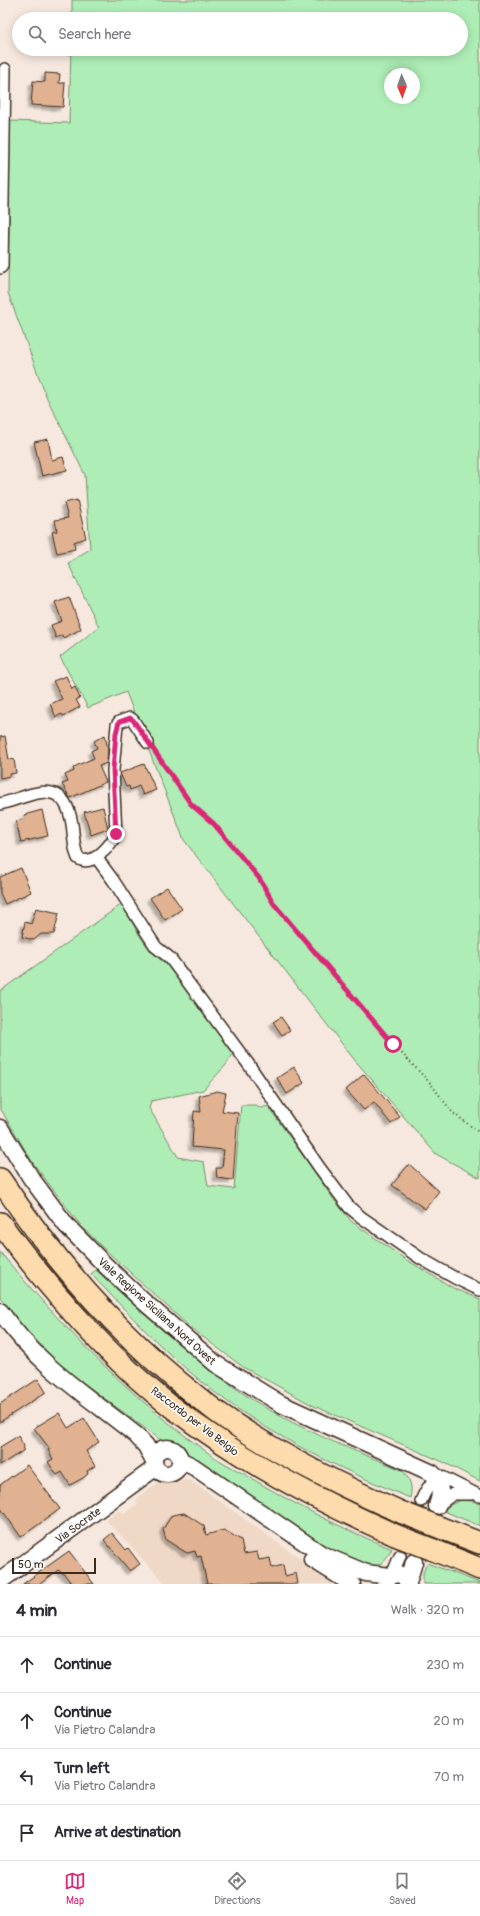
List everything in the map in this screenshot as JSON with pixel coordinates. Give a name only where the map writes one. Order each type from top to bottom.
[{"type":"highway","name":"Raccordo per Via Belgio","points":[[0,1178],[42,1240],[72,1276],[124,1331],[157,1362],[218,1412],[250,1434],[355,1492],[480,1543]]},
{"type":"highway","name":"Raccordo per Via Belgio","points":[[0,1223],[42,1277],[112,1354],[172,1407],[213,1437],[278,1477],[349,1515],[480,1569]]},
{"type":"street","points":[[0,268],[2,266],[5,69]]},
{"type":"street","points":[[0,804],[41,791],[58,796],[66,805],[71,816],[73,843],[78,858],[85,860],[96,857],[110,843],[116,834],[113,770],[117,725],[119,722],[130,718],[133,720],[148,743]]},
{"type":"street","points":[[96,857],[113,880],[156,947],[170,958],[249,1065],[319,1167],[349,1207],[420,1258],[480,1290]]},
{"type":"street","name":"Viale Regione Siciliana Nord Ovest","points":[[0,1128],[31,1178],[66,1225],[142,1300],[216,1364],[281,1404],[341,1433],[425,1469],[480,1496]]},
{"type":"street","points":[[0,1311],[28,1347],[44,1362],[136,1435],[146,1446],[154,1464],[162,1474],[168,1474],[178,1466],[194,1467],[323,1555],[366,1574],[389,1578],[402,1575],[408,1583]]},
{"type":"street","points":[[154,1464],[157,1452],[166,1448],[176,1452],[178,1466],[314,1560],[352,1584]]},
{"type":"street","name":"Via Socrate","points":[[0,1581],[154,1464]]},
{"type":"street","name":"Viale Regione Siciliana Nord Ovest","points":[[425,1469],[434,1475],[438,1481],[440,1494],[437,1506]]},
{"type":"street","points":[[421,1501],[429,1486],[438,1481]]},
{"type":"street","name":"Viale Regione Siciliana Nord Ovest","points":[[438,1481],[455,1483]]},
{"type":"street","name":"Viale Regione Siciliana Nord Ovest","points":[[437,1506],[453,1494],[465,1493],[480,1496]]},
{"type":"street","points":[[389,1578],[407,1559]]},
{"type":"street","points":[[407,1559],[408,1583]]},
{"type":"path","points":[[148,743],[191,804],[214,824],[259,878],[274,904],[393,1044],[432,1084],[452,1112],[480,1133]]},
{"type":"shaded area","points":[[190,1480],[308,1564],[340,1584],[166,1584],[106,1520],[119,1510],[125,1513],[138,1504],[136,1500],[139,1496],[160,1481]]},
{"type":"green space","points":[[72,0],[480,0],[480,1178],[436,1154],[353,1058],[184,840],[126,692],[88,708],[60,657],[99,627],[68,563],[90,549],[85,475],[46,396],[8,293],[10,121],[69,123],[71,56],[468,56],[468,12],[72,12]]},
{"type":"green space","points":[[122,904],[141,938],[153,953],[168,965],[233,1054],[226,1065],[203,1090],[151,1101],[149,1108],[178,1157],[204,1162],[208,1186],[234,1189],[241,1105],[256,1105],[261,1108],[268,1106],[332,1197],[351,1221],[402,1257],[453,1288],[480,1299],[480,1481],[443,1462],[314,1406],[243,1367],[191,1328],[100,1245],[78,1222],[33,1163],[0,1108],[0,991]]},
{"type":"green space","points":[[0,1252],[47,1307],[97,1359],[150,1408],[207,1452],[226,1464],[299,1506],[354,1533],[392,1549],[386,1558],[374,1568],[337,1558],[187,1458],[175,1447],[162,1441],[57,1363],[33,1340],[0,1297]]},
{"type":"green space","points":[[96,1270],[192,1355],[232,1386],[253,1400],[307,1429],[402,1470],[410,1483],[410,1498],[354,1474],[299,1446],[246,1415],[221,1397],[169,1354],[142,1328],[91,1274]]},
{"type":"green space","points":[[461,1500],[473,1501],[480,1505],[480,1526],[444,1511],[450,1505]]},
{"type":"green space","points":[[427,1563],[480,1584],[423,1584],[423,1573]]},
{"type":"building","points":[[45,73],[60,74],[59,83],[65,83],[63,107],[31,105],[33,81],[45,82]]},
{"type":"building","points":[[48,439],[52,460],[63,457],[67,470],[42,476],[34,442]]},
{"type":"building","points":[[77,500],[86,538],[74,542],[75,549],[57,553],[52,532],[57,531],[55,520],[68,518],[64,503]]},
{"type":"building","points":[[69,597],[81,629],[63,638],[62,635],[56,638],[51,625],[62,621],[55,602]]},
{"type":"building","points":[[66,676],[72,689],[75,687],[80,698],[76,700],[80,707],[63,716],[62,714],[56,717],[50,704],[62,699],[53,681]]},
{"type":"building","points":[[105,735],[108,750],[107,763],[99,766],[106,782],[70,798],[62,784],[68,782],[65,775],[74,771],[73,768],[78,765],[94,758],[91,751],[97,748],[94,741]]},
{"type":"building","points":[[5,736],[9,760],[14,759],[16,773],[0,778],[0,737]]},
{"type":"building","points":[[144,764],[156,790],[143,795],[139,786],[130,790],[129,786],[126,787],[120,773]]},
{"type":"building","points":[[103,807],[108,829],[91,835],[84,812]]},
{"type":"building","points":[[42,810],[48,836],[21,842],[16,821],[25,819],[24,815]]},
{"type":"building","points":[[21,868],[31,892],[5,904],[0,893],[0,877]]},
{"type":"building","points":[[167,887],[182,909],[165,920],[150,898]]},
{"type":"building","points":[[36,908],[59,913],[54,934],[41,934],[34,940],[22,937],[25,922],[31,924]]},
{"type":"building","points":[[281,1017],[290,1030],[282,1035],[273,1022]]},
{"type":"building","points":[[294,1067],[304,1083],[287,1094],[277,1078]]},
{"type":"building","points":[[364,1074],[400,1117],[391,1124],[374,1102],[364,1110],[346,1090]]},
{"type":"building","points":[[217,1091],[226,1093],[222,1111],[238,1113],[233,1180],[217,1178],[216,1168],[222,1168],[224,1150],[192,1147],[194,1111],[201,1112],[199,1096]]},
{"type":"building","points":[[409,1164],[439,1191],[425,1209],[392,1185]]},
{"type":"building","points":[[38,1379],[46,1392],[0,1422],[0,1404]]},
{"type":"building","points":[[59,1413],[68,1428],[84,1418],[99,1442],[86,1451],[95,1466],[87,1471],[88,1474],[83,1478],[70,1485],[62,1472],[57,1475],[48,1462],[53,1459],[48,1450],[50,1449],[34,1428]]},
{"type":"building","points":[[18,1436],[24,1446],[23,1451],[0,1465],[0,1447]]},
{"type":"building","points":[[27,1465],[60,1509],[21,1537],[0,1507],[0,1485]]},
{"type":"building","points":[[184,1513],[204,1526],[206,1535],[224,1530],[241,1540],[244,1554],[257,1552],[259,1560],[270,1558],[272,1568],[283,1565],[285,1576],[296,1573],[298,1584],[207,1584],[201,1556],[197,1557],[195,1551],[187,1553],[166,1540],[163,1529],[172,1515]]},
{"type":"building","points":[[112,1533],[126,1550],[128,1548],[140,1564],[130,1571],[104,1540]]},
{"type":"building","points":[[69,1551],[94,1584],[72,1584],[65,1575],[58,1570],[40,1584],[23,1584]]},
{"type":"tunnel","points":[[400,1556],[421,1501]]},
{"type":"route","points":[[116,834],[113,770],[116,733],[119,722],[130,718],[133,720],[191,804],[214,824],[259,878],[274,904],[393,1044]]}]
